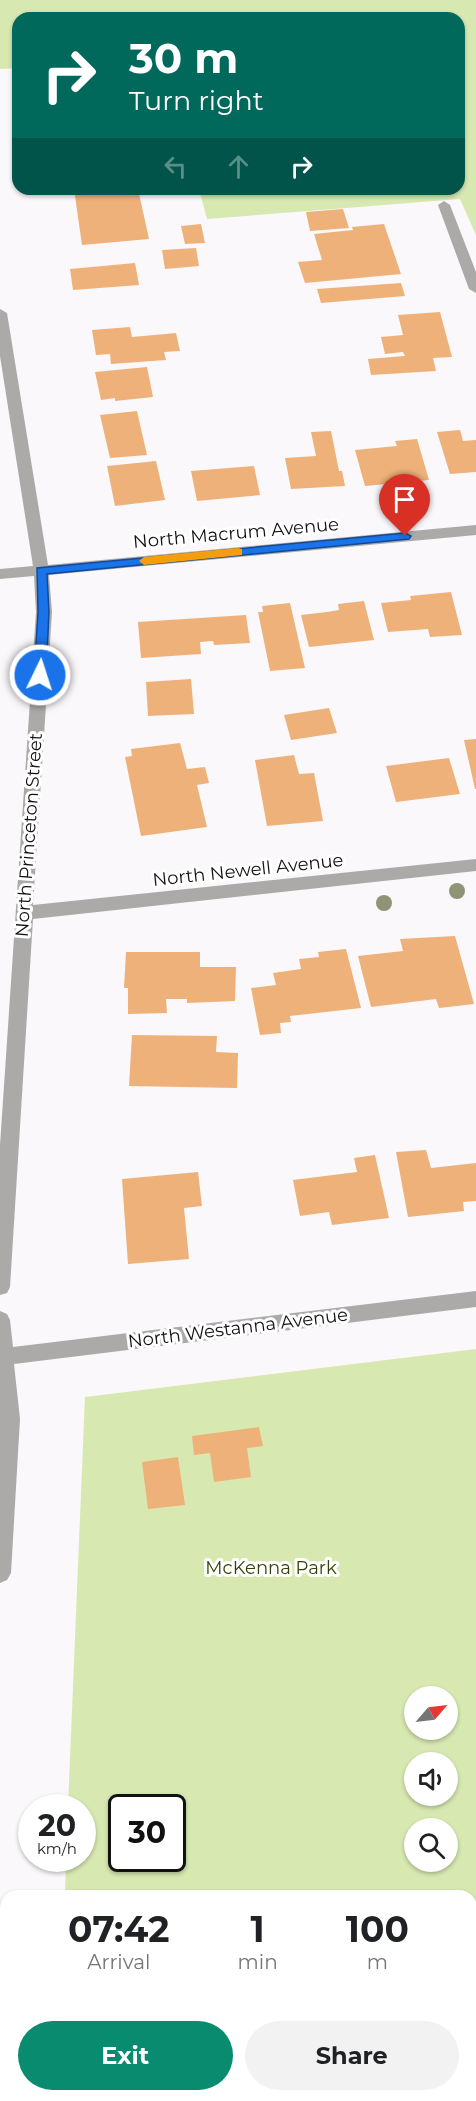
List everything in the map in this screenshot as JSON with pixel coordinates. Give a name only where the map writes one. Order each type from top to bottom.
[{"type":"street","points":[[444,205],[476,289]]},
{"type":"street","name":"North Princeton Street","points":[[0,314],[41,571],[44,612],[0,1287]]},
{"type":"street","name":"North Macrum Avenue","points":[[0,574],[476,530]]},
{"type":"street","name":"North Newell Avenue","points":[[24,913],[476,865]]},
{"type":"street","name":"North Westanna Avenue","points":[[2,1357],[476,1299]]},
{"type":"street","points":[[0,1320],[10,1419],[0,1573]]},
{"type":"green space","points":[[0,0],[476,0],[476,235],[460,199],[207,219],[201,195],[465,195],[465,12],[12,12],[12,68],[0,69]]},
{"type":"green space","name":"McKenna Park","points":[[476,1349],[476,1890],[65,1890],[66,1872],[96,1872],[96,1794],[69,1794],[85,1397]]},
{"type":"building","points":[[75,195],[139,195],[149,239],[82,245]]},
{"type":"building","points":[[343,209],[349,228],[310,231],[306,212]]},
{"type":"building","points":[[201,224],[205,243],[185,244],[181,226]]},
{"type":"building","points":[[384,224],[401,274],[305,283],[298,262],[322,260],[314,234]]},
{"type":"building","points":[[196,248],[199,266],[165,269],[162,250]]},
{"type":"building","points":[[135,263],[139,285],[73,290],[70,269]]},
{"type":"building","points":[[401,283],[405,296],[321,303],[317,289]]},
{"type":"building","points":[[440,312],[452,357],[433,358],[436,371],[371,375],[368,359],[405,356],[403,352],[385,354],[381,337],[403,335],[398,315]]},
{"type":"building","points":[[130,327],[132,337],[176,333],[180,351],[164,352],[166,360],[111,364],[110,354],[96,355],[92,330]]},
{"type":"building","points":[[147,367],[153,397],[115,401],[115,398],[101,400],[95,372]]},
{"type":"building","points":[[137,411],[147,455],[110,458],[100,415]]},
{"type":"building","points":[[460,430],[463,441],[476,440],[476,472],[450,474],[437,432]]},
{"type":"building","points":[[331,431],[339,471],[342,471],[345,486],[291,489],[285,458],[316,456],[311,432]]},
{"type":"building","points":[[417,439],[429,480],[365,486],[355,450],[397,446],[395,441]]},
{"type":"building","points":[[156,461],[165,500],[115,506],[107,466]]},
{"type":"building","points":[[254,466],[260,495],[197,501],[191,471]]},
{"type":"building","points":[[451,592],[462,635],[430,637],[428,629],[388,632],[381,603],[411,600],[410,596]]},
{"type":"building","points":[[364,601],[374,640],[309,647],[301,615],[339,610],[338,604]]},
{"type":"building","points":[[290,603],[305,668],[270,671],[258,612],[263,612],[262,606]]},
{"type":"building","points":[[246,615],[250,643],[214,645],[213,641],[200,642],[201,654],[141,658],[138,622]]},
{"type":"building","points":[[191,679],[194,714],[148,716],[146,682]]},
{"type":"building","points":[[329,708],[337,733],[291,740],[284,715]]},
{"type":"building","points":[[476,739],[476,789],[475,789],[464,740]]},
{"type":"building","points":[[180,743],[187,769],[205,767],[209,783],[197,785],[207,827],[141,836],[125,757],[132,756],[131,749]]},
{"type":"building","points":[[294,755],[299,774],[314,773],[323,821],[267,826],[255,760]]},
{"type":"building","points":[[449,758],[460,794],[396,802],[386,766]]},
{"type":"building","points":[[455,936],[474,1004],[439,1008],[436,999],[371,1007],[358,956],[403,951],[400,939]]},
{"type":"building","points":[[346,949],[361,1008],[290,1016],[291,1022],[280,1023],[281,1033],[260,1035],[251,988],[276,985],[273,973],[301,969],[299,959],[319,957],[318,952]]},
{"type":"building","points":[[126,952],[200,952],[200,967],[236,967],[235,1001],[187,1003],[187,999],[166,999],[167,1013],[128,1014],[128,988],[124,988]]},
{"type":"building","points":[[132,1035],[217,1036],[216,1052],[238,1053],[237,1088],[129,1086]]},
{"type":"building","points":[[426,1150],[431,1168],[476,1163],[476,1201],[463,1202],[464,1211],[408,1217],[396,1152]]},
{"type":"building","points":[[375,1155],[389,1218],[332,1225],[329,1212],[300,1216],[293,1180],[357,1172],[354,1158]]},
{"type":"building","points":[[198,1172],[202,1206],[184,1208],[189,1259],[128,1264],[122,1179]]},
{"type":"building","points":[[259,1427],[263,1446],[247,1448],[251,1477],[214,1482],[210,1453],[194,1455],[192,1436]]},
{"type":"building","points":[[178,1457],[185,1505],[148,1509],[142,1462]]},
{"type":"slow traffic","points":[[144,561],[238,552]]},
{"type":"route","points":[[40,675],[44,612],[41,571],[405,536]]}]
